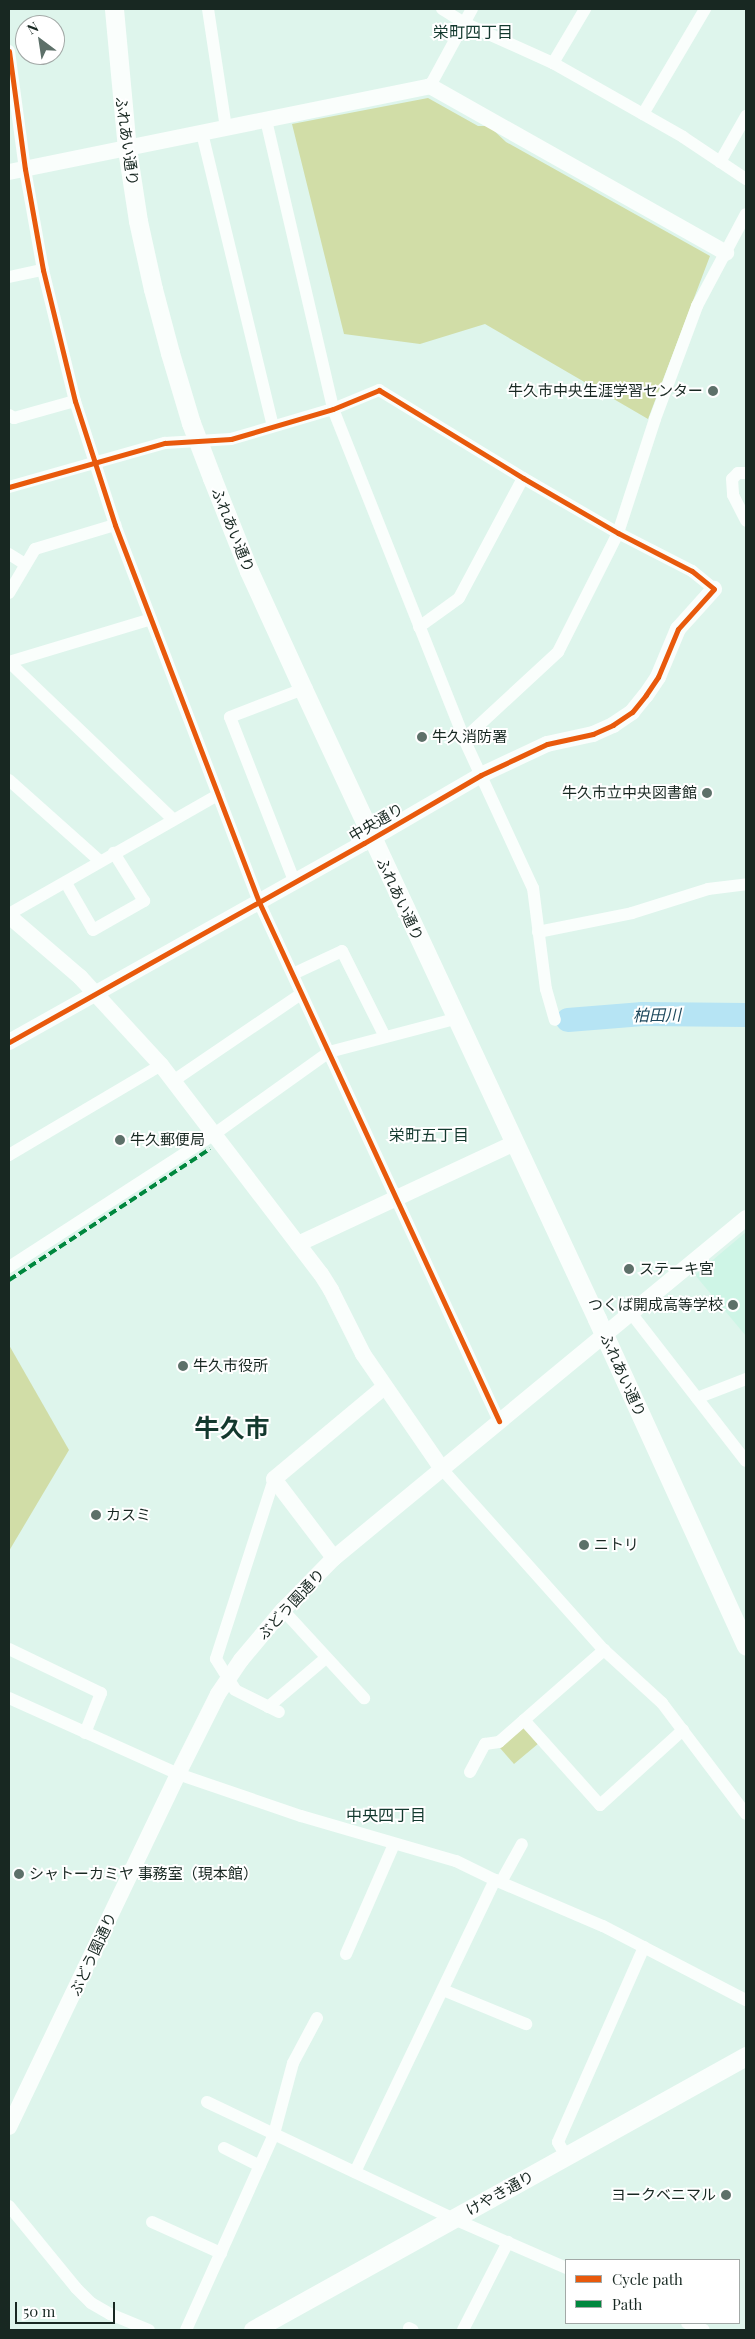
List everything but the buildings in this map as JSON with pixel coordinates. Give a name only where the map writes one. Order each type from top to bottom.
[{"type":"main road","name":"ふれあい通り","points":[[114,9],[127,149],[138,221],[153,289],[198,442],[249,571],[456,1019],[605,1335],[746,1646]]},
{"type":"main road","name":"けやき通り","points":[[253,2330],[746,2056]]},
{"type":"street","points":[[210,9],[226,128]]},
{"type":"street","points":[[442,9],[464,22],[553,63],[643,114],[746,179]]},
{"type":"street","points":[[430,86],[472,9]]},
{"type":"street","points":[[553,63],[585,9]]},
{"type":"street","points":[[643,114],[706,9]]},
{"type":"street","points":[[9,51],[17,171],[75,401],[115,525],[259,902],[498,1421]]},
{"type":"street","points":[[17,171],[430,86],[726,253]]},
{"type":"street","points":[[720,162],[746,116]]},
{"type":"street","points":[[266,120],[333,409],[464,739],[533,888],[546,989],[555,1020]]},
{"type":"street","points":[[202,133],[273,426]]},
{"type":"street","points":[[464,739],[558,652],[618,533],[655,419],[697,306],[746,214]]},
{"type":"street","points":[[9,277],[43,270]]},
{"type":"street","points":[[9,487],[165,443],[231,439],[333,409],[380,390],[618,533],[692,572],[714,590]]},
{"type":"street","points":[[9,415],[14,418],[75,401]]},
{"type":"street","points":[[746,473],[738,473],[732,479],[733,495],[746,522]]},
{"type":"street","points":[[419,628],[459,598],[524,478]]},
{"type":"street","points":[[9,594],[35,549],[115,525]]},
{"type":"street","points":[[9,554],[25,564]]},
{"type":"street","name":"中央通り","points":[[9,1042],[294,883],[481,775],[547,744],[594,734],[614,725],[632,712],[658,677],[668,648],[678,629],[714,590]]},
{"type":"street","points":[[151,619],[9,662],[173,819]]},
{"type":"street","points":[[294,883],[230,717],[303,689]]},
{"type":"street","points":[[9,780],[100,860]]},
{"type":"street","points":[[218,795],[100,860],[66,883],[9,915],[96,994],[161,1065],[331,1290],[363,1354],[442,1469],[604,1650],[662,1703],[746,1814]]},
{"type":"street","points":[[66,883],[93,930],[144,901],[114,853]]},
{"type":"street","points":[[538,932],[632,913],[708,889],[746,884]]},
{"type":"street","points":[[292,974],[342,951],[385,1037]]},
{"type":"street","points":[[173,1081],[301,994]]},
{"type":"street","points":[[9,1267],[213,1135],[328,1052],[456,1019]]},
{"type":"street","points":[[9,1155],[161,1065]]},
{"type":"street","points":[[298,1244],[515,1143]]},
{"type":"street","name":"ぶどう園通り","points":[[9,2126],[178,1774],[227,1679],[283,1610],[334,1558],[746,1218]]},
{"type":"street","points":[[631,1313],[746,1461]]},
{"type":"street","points":[[697,1398],[746,1380]]},
{"type":"street","points":[[326,1658],[274,1709],[235,1690],[217,1664],[216,1655],[274,1479],[384,1387]]},
{"type":"street","points":[[274,1479],[334,1558]]},
{"type":"street","points":[[283,1610],[364,1698]]},
{"type":"street","points":[[9,1649],[101,1693],[85,1733]]},
{"type":"street","points":[[470,1772],[485,1744],[499,1742],[604,1650]]},
{"type":"street","points":[[9,1698],[178,1774],[394,1844],[456,1861],[603,1926],[746,2000]]},
{"type":"street","points":[[524,1720],[600,1805],[683,1730]]},
{"type":"street","points":[[346,1954],[394,1844]]},
{"type":"street","points":[[355,2172],[498,1881],[522,1844]]},
{"type":"street","points":[[566,2156],[558,2142],[644,1947]]},
{"type":"street","points":[[444,1990],[526,2024]]},
{"type":"street","points":[[186,2330],[274,2134],[293,2063],[316,2018]]},
{"type":"street","points":[[208,2102],[454,2219],[565,2268]]},
{"type":"street","points":[[224,2148],[260,2166]]},
{"type":"street","points":[[9,2206],[76,2288],[91,2303],[110,2314],[149,2330]]},
{"type":"street","points":[[152,2222],[221,2252]]},
{"type":"street","points":[[463,2330],[508,2242]]},
{"type":"shaded area","name":"つくば開成高等学校","points":[[746,1232],[746,1336],[695,1275]]},
{"type":"green space","points":[[428,98],[478,126],[489,126],[506,142],[710,256],[648,419],[485,324],[420,344],[344,334],[292,124]]},
{"type":"green space","points":[[9,1345],[69,1450],[9,1551]]},
{"type":"green space","points":[[524,1727],[539,1743],[514,1764],[500,1748]]},
{"type":"waterway","name":"柏田川","points":[[568,1020],[643,1014],[746,1015]]},
{"type":"marked path","points":[[9,1280],[210,1149]]},
{"type":"cycle path","points":[[9,51],[25,169],[43,270],[75,401],[115,525],[259,902],[499,1421]]},
{"type":"cycle path","points":[[9,487],[165,443],[231,439],[333,409],[379,390],[523,478],[618,533],[692,571],[714,589],[678,629],[658,677],[646,695],[632,712],[613,725],[593,734],[547,744],[481,775],[364,843],[9,1042]]},
{"type":"place","name":"牛久市中央生涯学習センター","points":[[713,391]]},
{"type":"place","name":"牛久消防署","points":[[422,737]]},
{"type":"place","name":"牛久市立中央図書館","points":[[707,793]]},
{"type":"place","name":"牛久郵便局","points":[[120,1140]]},
{"type":"place","name":"ステーキ宮","points":[[629,1269]]},
{"type":"place","name":"つくば開成高等学校","points":[[733,1305]]},
{"type":"place","name":"牛久市役所","points":[[183,1366]]},
{"type":"place","name":"カスミ","points":[[96,1515]]},
{"type":"place","name":"ニトリ","points":[[584,1545]]},
{"type":"place","name":"シャトーカミヤ 事務室（現本館）","points":[[19,1874]]},
{"type":"place","name":"ヨークベニマル","points":[[726,2195]]},
{"type":"district","name":"栄町四丁目","points":[[473,32]]},
{"type":"district","name":"栄町五丁目","points":[[429,1135]]},
{"type":"district","name":"牛久市","points":[[232,1427]]},
{"type":"district","name":"中央四丁目","points":[[386,1815]]}]
